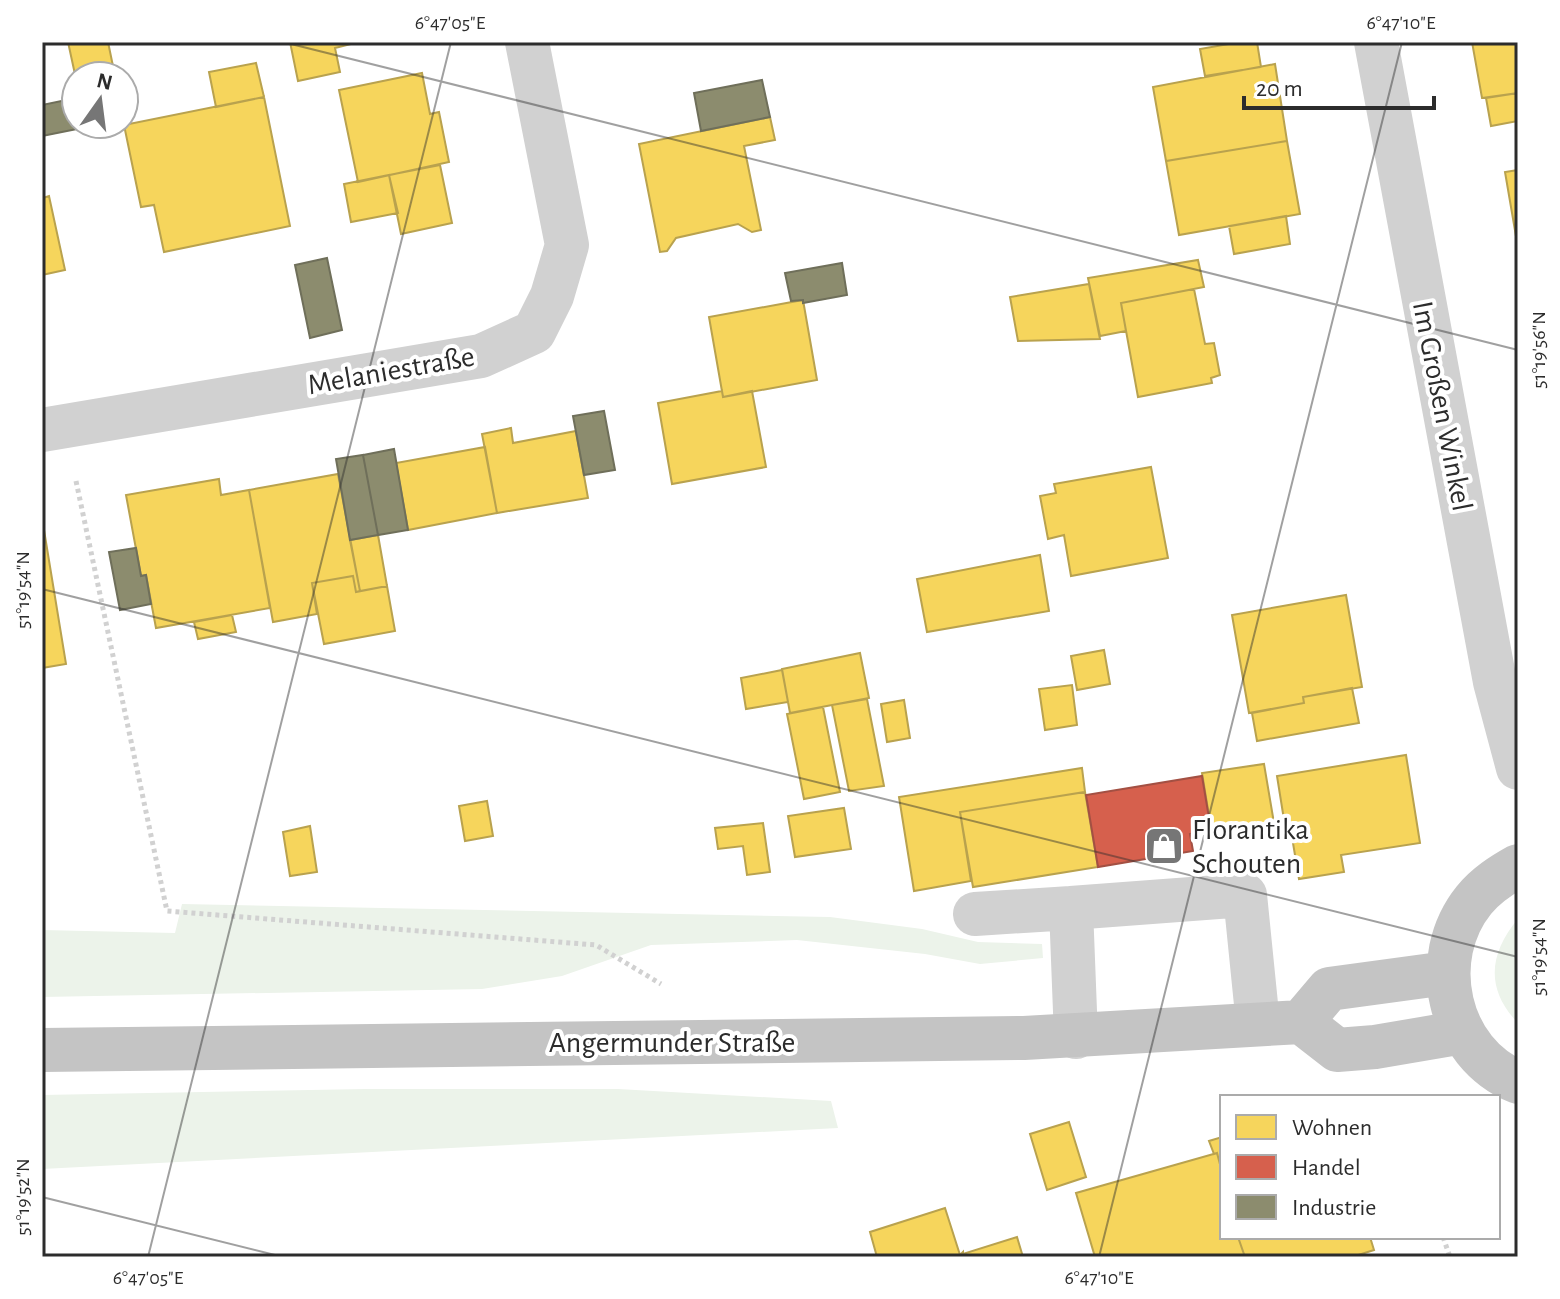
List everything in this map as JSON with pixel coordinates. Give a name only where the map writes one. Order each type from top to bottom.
[{"type":"main road","points":[[1518,866],[1494,880],[1474,899],[1450,947],[1447,973],[1451,1004],[1463,1032],[1491,1066],[1518,1082]]},
{"type":"main road","points":[[1447,973],[1329,989],[1280,1023],[1337,1050],[1375,1047],[1463,1032]]},
{"type":"main road","name":"Angermunder Straße","points":[[42,1050],[1076,1037],[1280,1023]]},
{"type":"street","name":"Melaniestraße","points":[[53,428],[481,356],[534,332],[552,296],[567,245],[527,42]]},
{"type":"street","name":"Im Großen Winkel","points":[[1376,42],[1495,682],[1518,768]]},
{"type":"street","points":[[975,914],[1245,895],[1280,1023]]},
{"type":"street","points":[[1071,908],[1076,1037]]},
{"type":"path","points":[[53,428],[167,911],[596,945],[662,985],[667,1042]]},
{"type":"shaded area","points":[[182,904],[830,917],[922,929],[978,942],[1042,944],[1043,958],[980,964],[925,954],[797,940],[651,945],[562,976],[482,989],[42,997],[42,930],[175,933]]},
{"type":"shaded area","points":[[1518,919],[1518,1023],[1500,997],[1495,971],[1501,945]]},
{"type":"shaded area","points":[[366,1089],[618,1089],[831,1101],[838,1128],[42,1169],[42,1095]]},
{"type":"building: Wohnen","points":[[68,42],[108,42],[112,60],[72,60]]},
{"type":"building: Wohnen","points":[[290,42],[351,44],[335,48],[340,72],[298,81]]},
{"type":"building: Wohnen","points":[[1257,42],[1261,67],[1205,76],[1200,49]]},
{"type":"building: Wohnen","points":[[1472,42],[1518,42],[1518,93],[1482,98]]},
{"type":"building: Wohnen","points":[[256,63],[264,97],[216,107],[209,72]]},
{"type":"building: Wohnen","points":[[1275,64],[1287,141],[1166,161],[1153,87]]},
{"type":"building: Wohnen","points":[[422,73],[430,114],[439,112],[449,162],[358,182],[339,90]]},
{"type":"building: Wohnen","points":[[1518,93],[1518,121],[1491,126],[1486,98]]},
{"type":"building: Wohnen","points":[[264,97],[290,226],[164,252],[154,205],[141,207],[127,140],[140,140],[140,122]]},
{"type":"building: Wohnen","points":[[770,117],[775,140],[744,146],[761,230],[752,232],[738,224],[676,238],[667,251],[660,252],[639,144]]},
{"type":"building: Wohnen","points":[[1287,141],[1300,214],[1179,235],[1166,161]]},
{"type":"building: Wohnen","points":[[440,165],[452,223],[401,234],[389,175]]},
{"type":"building: Wohnen","points":[[1518,170],[1518,248],[1505,172]]},
{"type":"building: Wohnen","points":[[389,175],[398,213],[351,222],[344,184]]},
{"type":"building: Wohnen","points":[[42,193],[43,198],[49,196],[65,270],[42,275]]},
{"type":"building: Wohnen","points":[[1286,216],[1290,244],[1234,254],[1229,226]]},
{"type":"building: Wohnen","points":[[1198,260],[1204,287],[1121,303],[1126,331],[1100,336],[1088,278]]},
{"type":"building: Wohnen","points":[[1089,284],[1100,339],[1018,341],[1010,297]]},
{"type":"building: Wohnen","points":[[1194,289],[1205,344],[1214,343],[1220,375],[1211,378],[1212,383],[1138,397],[1121,303]]},
{"type":"building: Wohnen","points":[[803,300],[817,380],[723,397],[709,317]]},
{"type":"building: Wohnen","points":[[722,391],[723,397],[752,391],[766,467],[672,484],[658,403]]},
{"type":"building: Wohnen","points":[[511,428],[513,443],[576,431],[588,498],[497,513],[482,434]]},
{"type":"building: Wohnen","points":[[485,447],[497,513],[408,530],[396,463]]},
{"type":"building: Wohnen","points":[[1151,467],[1168,558],[1071,576],[1064,535],[1048,539],[1040,496],[1056,493],[1054,484]]},
{"type":"building: Wohnen","points":[[338,474],[360,591],[356,592],[353,576],[312,583],[317,614],[273,622],[249,490]]},
{"type":"building: Wohnen","points":[[219,479],[221,495],[249,490],[270,608],[156,628],[146,575],[141,576],[126,495]]},
{"type":"building: Wohnen","points":[[42,531],[66,664],[42,668]]},
{"type":"building: Wohnen","points":[[378,535],[387,586],[360,591],[350,540]]},
{"type":"building: Wohnen","points":[[1040,555],[1049,611],[927,632],[917,579]]},
{"type":"building: Wohnen","points":[[353,576],[356,592],[387,586],[395,631],[324,644],[312,583]]},
{"type":"building: Wohnen","points":[[1346,595],[1362,687],[1303,697],[1304,703],[1249,713],[1232,615]]},
{"type":"building: Wohnen","points":[[232,615],[236,632],[198,639],[194,622]]},
{"type":"building: Wohnen","points":[[1104,650],[1110,684],[1077,690],[1071,656]]},
{"type":"building: Wohnen","points":[[860,653],[869,698],[790,713],[782,669]]},
{"type":"building: Wohnen","points":[[782,670],[788,702],[746,709],[741,678]]},
{"type":"building: Wohnen","points":[[1072,685],[1077,725],[1045,730],[1039,689]]},
{"type":"building: Wohnen","points":[[1352,688],[1359,723],[1257,741],[1252,713],[1304,703],[1303,697]]},
{"type":"building: Wohnen","points":[[867,699],[884,786],[849,791],[832,705]]},
{"type":"building: Wohnen","points":[[904,700],[910,738],[887,742],[881,704]]},
{"type":"building: Wohnen","points":[[823,707],[840,792],[804,799],[787,714]]},
{"type":"building: Wohnen","points":[[1406,755],[1420,843],[1341,855],[1344,872],[1299,879],[1290,825],[1285,826],[1277,776]]},
{"type":"building: Wohnen","points":[[1264,764],[1274,823],[1212,834],[1202,773]]},
{"type":"building: Wohnen","points":[[1082,768],[1085,792],[960,812],[971,881],[914,891],[899,797]]},
{"type":"building: Wohnen","points":[[1085,792],[1098,867],[973,887],[960,812]]},
{"type":"building: Wohnen","points":[[487,801],[493,836],[465,841],[459,806]]},
{"type":"building: Wohnen","points":[[844,808],[851,849],[795,857],[788,816]]},
{"type":"building: Wohnen","points":[[763,823],[770,872],[747,875],[743,846],[718,849],[715,828]]},
{"type":"building: Wohnen","points":[[310,826],[317,872],[290,876],[283,832]]},
{"type":"building: Wohnen","points":[[1069,1122],[1086,1177],[1047,1190],[1030,1134]]},
{"type":"building: Wohnen","points":[[1220,1138],[1220,1164],[1217,1153],[1214,1154],[1209,1141]]},
{"type":"building: Wohnen","points":[[1217,1153],[1220,1164],[1220,1239],[1239,1239],[1245,1257],[1095,1257],[1076,1193]]},
{"type":"building: Wohnen","points":[[945,1208],[960,1255],[877,1257],[870,1232]]},
{"type":"building: Wohnen","points":[[1017,1237],[1023,1257],[954,1257],[963,1252]]},
{"type":"building: Wohnen","points":[[1239,1239],[1371,1239],[1374,1250],[1352,1257],[1245,1257]]},
{"type":"building: Handel","points":[[1202,776],[1211,830],[1190,834],[1193,851],[1098,867],[1086,795]]},
{"type":"building: Industrie","points":[[762,80],[770,117],[701,131],[694,93]]},
{"type":"building: Industrie","points":[[60,101],[60,132],[42,136],[42,105]]},
{"type":"building: Industrie","points":[[327,258],[342,330],[310,338],[295,265]]},
{"type":"building: Industrie","points":[[842,263],[847,295],[803,303],[803,300],[791,301],[785,273]]},
{"type":"building: Industrie","points":[[604,411],[615,470],[584,475],[573,416]]},
{"type":"building: Industrie","points":[[394,449],[408,530],[378,535],[363,455]]},
{"type":"building: Industrie","points":[[363,455],[378,535],[350,540],[336,459]]},
{"type":"building: Industrie","points":[[136,548],[141,576],[146,575],[151,604],[120,610],[109,552]]},
{"type":"place","name":"Florantika Schouten","points":[[1164,846]]}]
